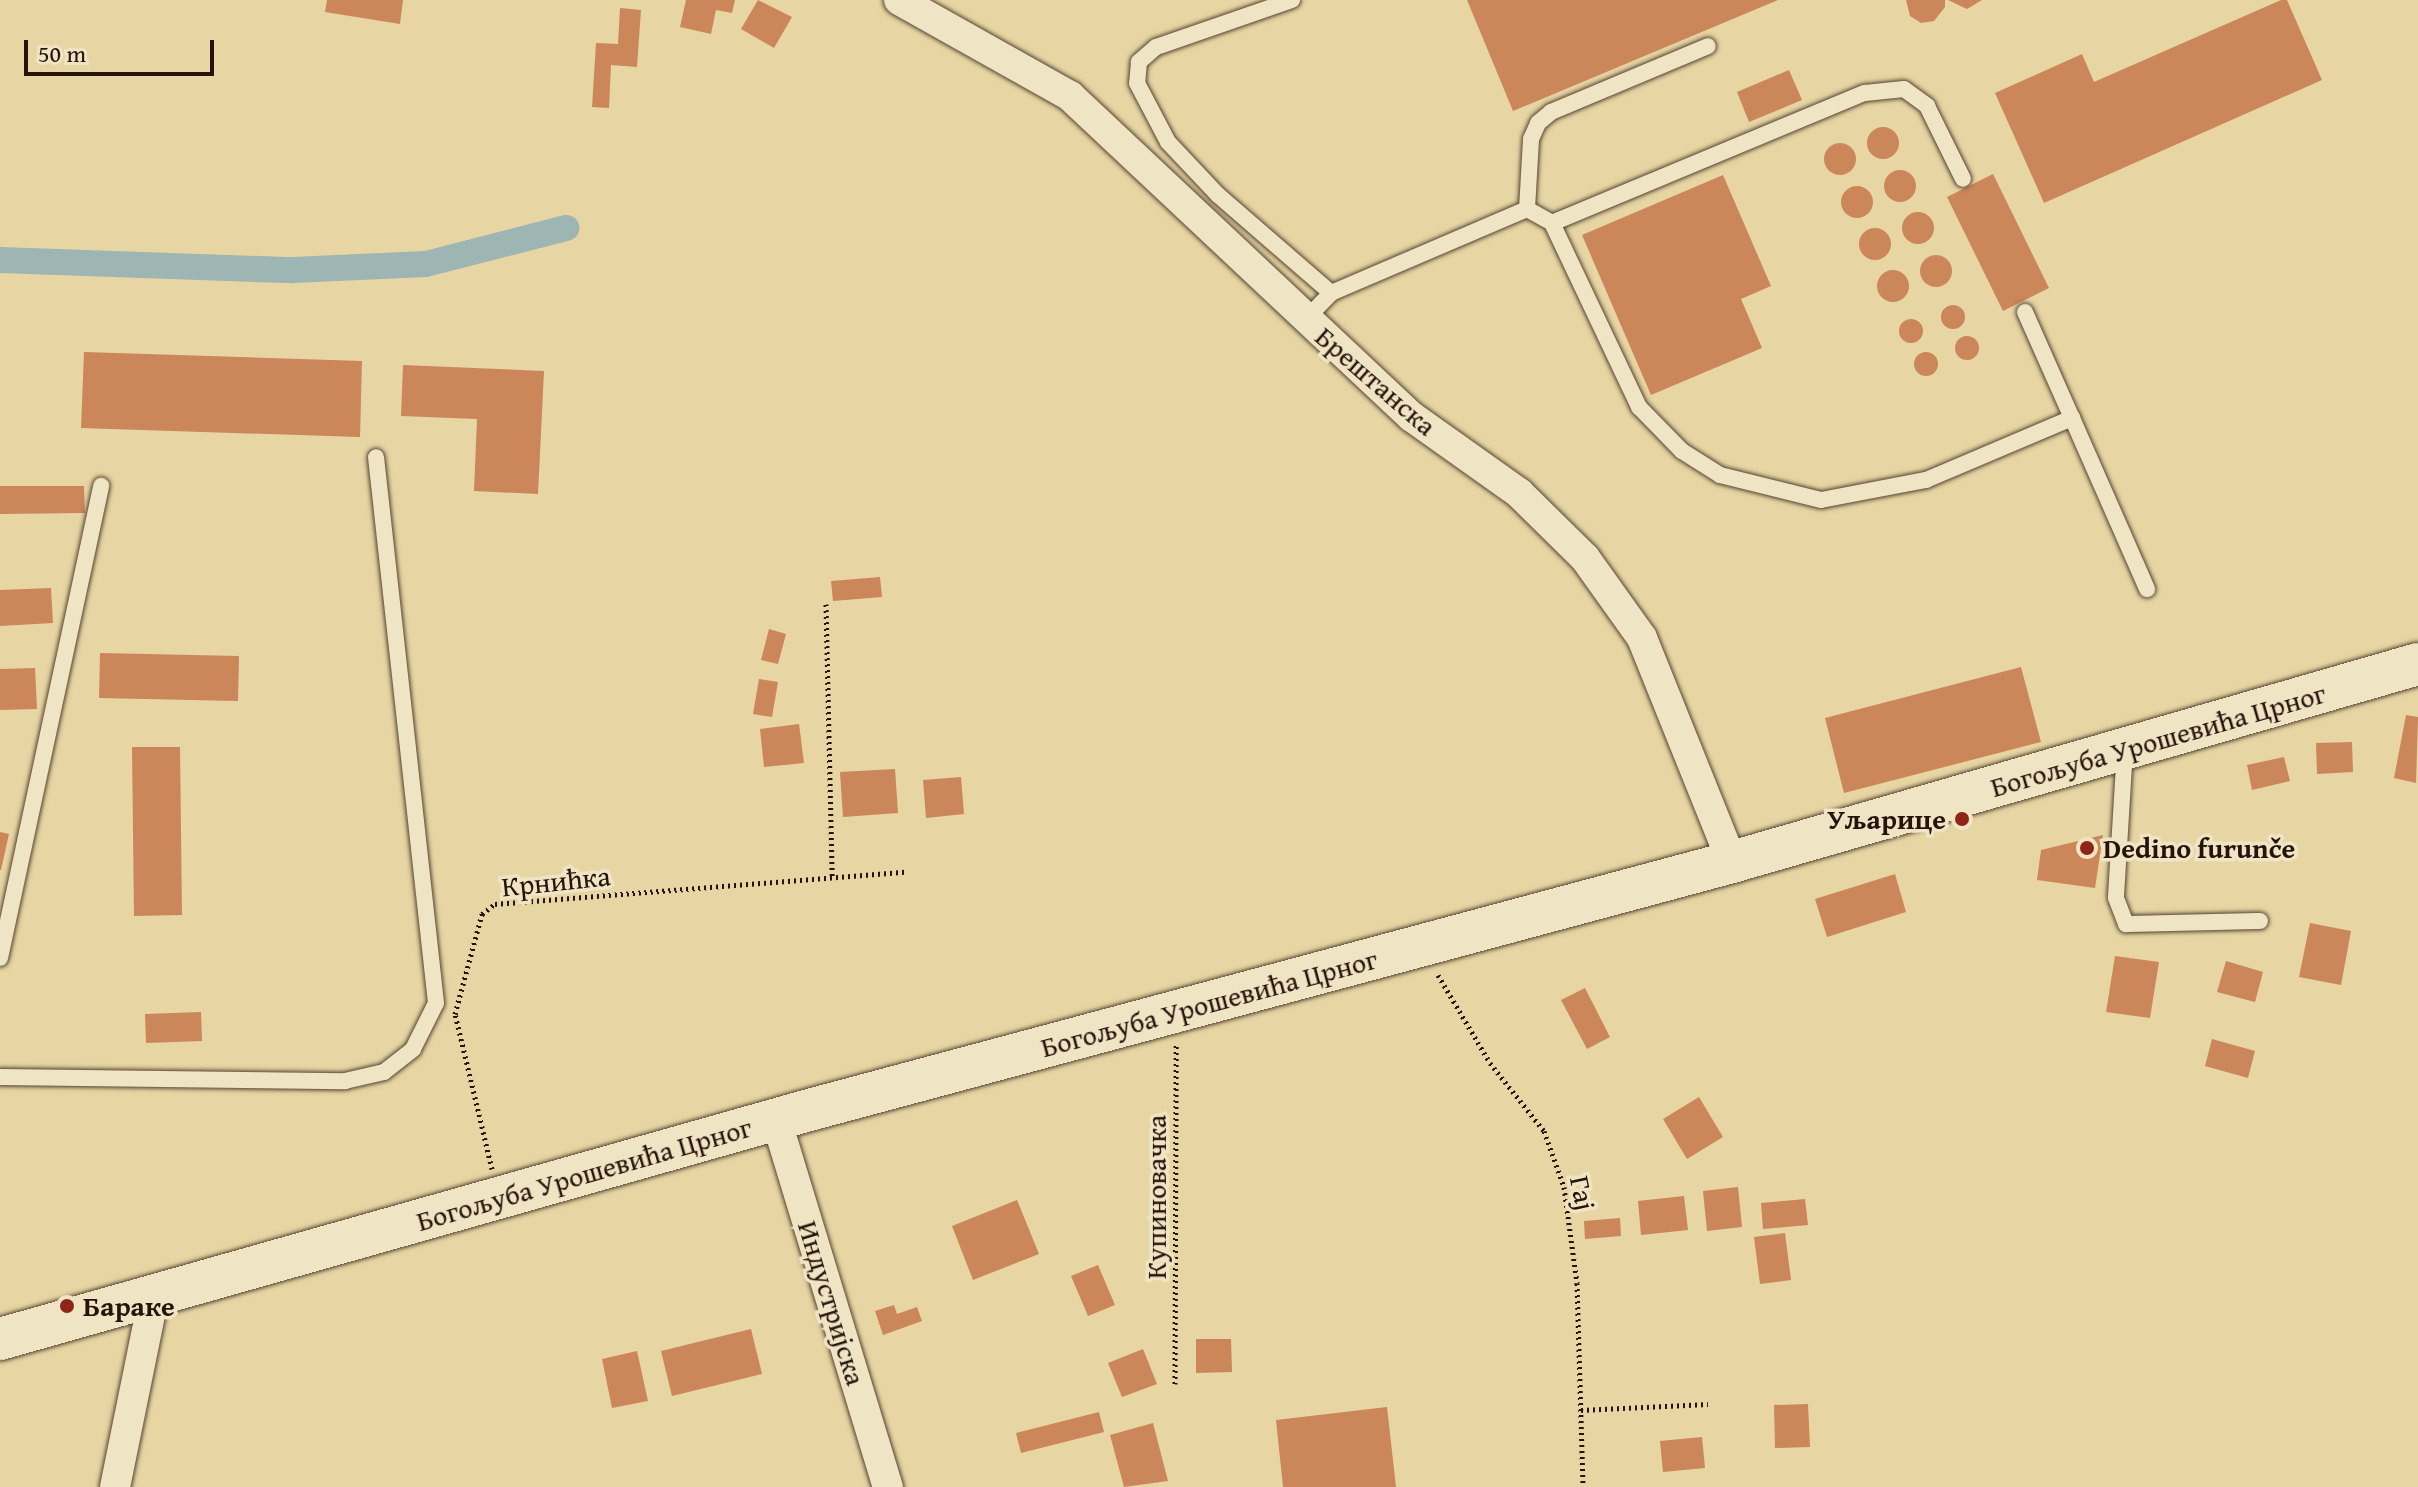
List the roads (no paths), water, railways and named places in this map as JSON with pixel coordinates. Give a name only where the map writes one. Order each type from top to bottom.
[{"type":"street","name":"Брештанска","points":[[899,0],[1070,96],[1412,417],[1519,493],[1585,558],[1642,638],[1732,862]]},
{"type":"street","name":"Богољуба Урошевића Црног","points":[[0,1339],[776,1119],[1732,862],[2418,664]]},
{"type":"street","name":"Индустријска","points":[[776,1119],[888,1487]]},
{"type":"street","points":[[115,1487],[154,1296]]},
{"type":"lane","points":[[1292,0],[1156,47],[1139,62],[1137,83],[1168,142],[1218,195],[1331,293]]},
{"type":"lane","points":[[1527,209],[1531,139],[1538,123],[1551,112],[1708,46]]},
{"type":"lane","points":[[1552,223],[1865,93],[1891,90],[1904,89],[1927,106],[1963,179]]},
{"type":"lane","points":[[1306,319],[1331,293],[1527,209]]},
{"type":"lane","points":[[1527,209],[1552,223],[1639,407],[1682,451],[1720,475],[1821,500],[1926,480],[2072,418]]},
{"type":"lane","points":[[2025,312],[2147,589]]},
{"type":"lane","points":[[0,1077],[345,1081],[384,1072],[413,1049],[436,1003],[376,457]]},
{"type":"lane","points":[[0,958],[101,486]]},
{"type":"lane","points":[[2125,749],[2116,898],[2126,924],[2260,921]]},
{"type":"waterway","points":[[0,260],[293,270],[426,264],[566,228]]},
{"type":"place","name":"Уљарице","points":[[1962,819]]},
{"type":"place","name":"Dedino furunče","points":[[2087,848]]},
{"type":"place","name":"Бараке","points":[[67,1306]]}]
